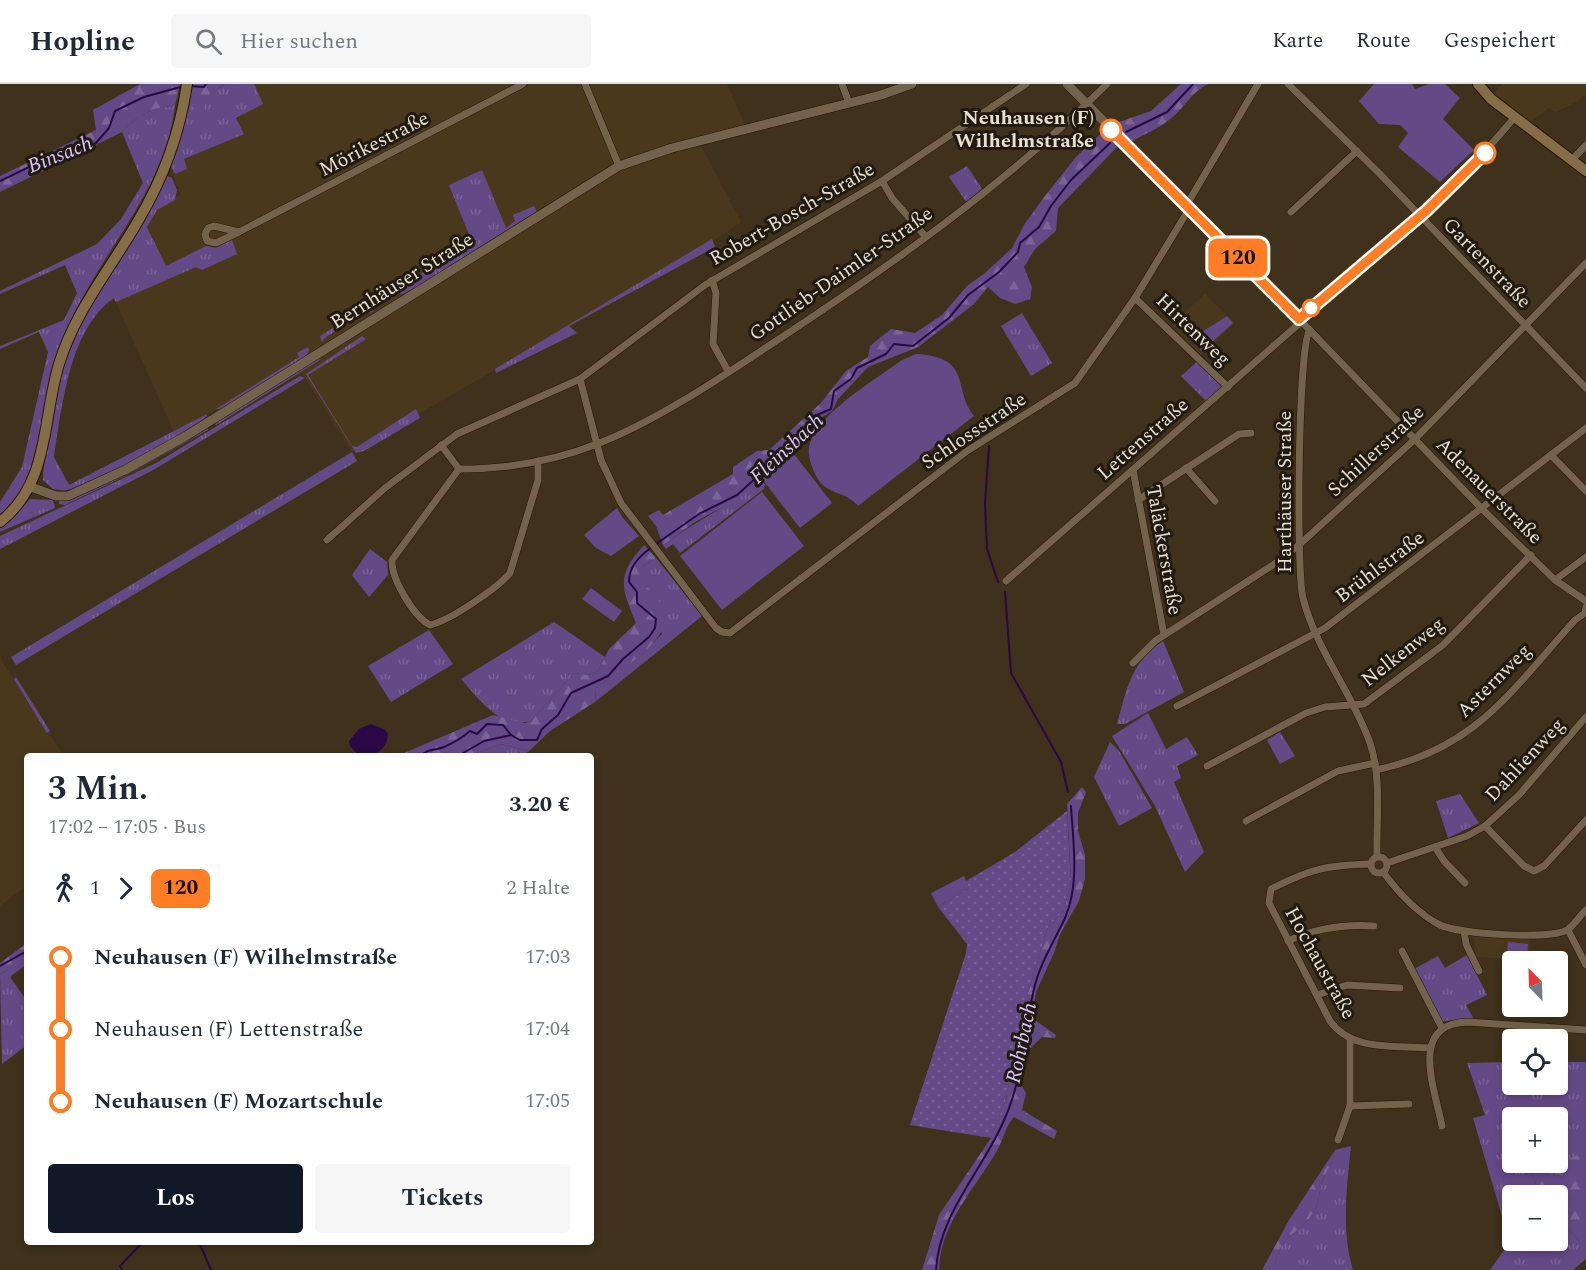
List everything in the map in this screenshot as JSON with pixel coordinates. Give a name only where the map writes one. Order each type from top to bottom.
[{"type":"main road","points":[[1478,84],[1491,99],[1586,171]]},
{"type":"main road","points":[[0,522],[16,507],[31,487],[40,462],[51,395],[65,348],[86,305],[154,190],[173,145],[186,90]]},
{"type":"street","name":"Mörikestraße","points":[[239,232],[523,84]]},
{"type":"street","points":[[585,84],[619,166]]},
{"type":"street","points":[[842,84],[849,103]]},
{"type":"street","name":"Bernhäuser Straße","points":[[31,487],[56,496],[68,496],[164,449],[619,166],[672,148],[849,103],[912,84]]},
{"type":"street","name":"Robert-Bosch-Straße","points":[[327,540],[385,488],[441,445],[486,419],[580,380],[712,280],[882,181],[1026,84]]},
{"type":"street","points":[[1067,84],[1300,320]]},
{"type":"street","name":"Gottlieb-Daimler-Straße","points":[[459,469],[538,461],[596,445],[620,434],[729,371],[818,313],[1007,176],[1107,84]]},
{"type":"street","name":"Schlossstraße","points":[[596,445],[612,487],[645,537],[716,628],[727,633],[733,632],[967,451],[1075,383],[1135,298],[1258,84]]},
{"type":"street","name":"Gartenstraße","points":[[1288,84],[1420,215],[1586,388]]},
{"type":"street","name":"Lettenstraße","points":[[1006,581],[1420,215],[1471,168],[1515,118]]},
{"type":"street","points":[[1572,160],[1586,145]]},
{"type":"street","points":[[1291,213],[1357,152]]},
{"type":"street","points":[[882,181],[892,198],[925,236]]},
{"type":"street","name":"Schillerstraße","points":[[1133,663],[1146,648],[1164,635],[1273,565],[1299,545],[1414,440],[1586,263]]},
{"type":"street","points":[[712,280],[716,293],[713,344],[729,371]]},
{"type":"street","name":"Hirtenweg","points":[[1135,298],[1228,387]]},
{"type":"street","name":"Adenauerstraße","points":[[1300,320],[1414,440],[1555,580],[1586,602]]},
{"type":"street","name":"Harthäuser Straße","points":[[1310,330],[1306,334],[1304,345],[1299,545],[1303,599],[1316,633],[1369,740],[1375,767],[1377,857]]},
{"type":"street","points":[[580,380],[596,445]]},
{"type":"street","name":"Brühlstraße","points":[[1177,705],[1316,633],[1586,428]]},
{"type":"street","points":[[1138,500],[1239,434],[1251,432]]},
{"type":"street","points":[[441,445],[459,469],[392,560],[391,569],[397,583],[420,617],[430,625],[442,621],[499,584],[510,573],[538,480],[538,461]]},
{"type":"street","points":[[1551,454],[1586,490]]},
{"type":"street","points":[[1186,468],[1215,501]]},
{"type":"street","name":"Taläckerstraße","points":[[1133,470],[1164,635]]},
{"type":"street","name":"Nelkenweg","points":[[1207,766],[1306,713],[1325,707],[1364,704],[1443,645],[1531,555]]},
{"type":"street","points":[[1555,580],[1586,557]]},
{"type":"street","name":"Asternweg","points":[[1246,821],[1338,771],[1375,767],[1431,753],[1475,728],[1508,696],[1575,620],[1586,612]]},
{"type":"street","name":"Dahlienweg","points":[[1387,862],[1467,836],[1485,825],[1520,795],[1586,717]]},
{"type":"street","points":[[1485,825],[1524,866],[1534,871],[1544,866],[1586,820]]},
{"type":"street","points":[[1435,847],[1444,861],[1465,883]]},
{"type":"street","points":[[1383,872],[1387,862],[1377,857],[1371,864],[1375,872],[1383,872],[1427,917],[1446,927],[1464,931],[1532,936],[1568,930],[1586,910]]},
{"type":"street","name":"Hochaustraße","points":[[1371,864],[1323,866],[1271,889],[1269,903],[1336,1029],[1350,1040],[1429,1048]]},
{"type":"street","points":[[1288,941],[1321,929],[1341,925],[1374,926]]},
{"type":"street","points":[[1568,930],[1586,965]]},
{"type":"street","points":[[1464,931],[1466,944],[1479,971]]},
{"type":"street","points":[[1402,951],[1442,1028]]},
{"type":"street","points":[[1317,995],[1347,986],[1400,988]]},
{"type":"street","points":[[1442,1126],[1429,1048],[1430,1042],[1442,1028],[1456,1022],[1467,1022],[1586,1030]]},
{"type":"street","points":[[1338,1140],[1350,1106],[1350,1040]]},
{"type":"street","points":[[1350,1106],[1409,1104]]},
{"type":"shaded area","points":[[249,84],[727,84],[747,129],[699,142],[741,222],[681,263],[352,452],[298,367],[174,432],[114,298],[165,271],[144,215],[181,195],[169,165],[259,104]]},
{"type":"shaded area","points":[[1502,84],[1586,84],[1586,94],[1577,102],[1555,112],[1549,108],[1530,122],[1493,95]]},
{"type":"shaded area","points":[[1205,294],[1235,323],[1201,355],[1171,324]]},
{"type":"shaded area","points":[[0,655],[62,753],[24,753],[24,887],[0,906]]},
{"type":"shaded area","points":[[371,724],[384,729],[388,734],[385,745],[374,753],[356,753],[349,741],[359,729]]},
{"type":"shaded area","points":[[1474,937],[1530,939],[1530,951],[1502,951],[1502,959],[1476,957]]},
{"type":"green space","points":[[140,84],[180,84],[175,106],[159,108],[146,113],[122,132],[0,192],[0,176],[96,130],[93,110]]},
{"type":"green space","points":[[191,84],[225,84],[210,94],[201,114],[190,114],[194,95],[189,95]]},
{"type":"green space","points":[[225,84],[254,84],[263,104],[236,118],[244,134],[184,159],[187,169],[175,174],[170,164],[189,95],[210,94]]},
{"type":"green space","points":[[1181,84],[1208,84],[1165,123],[1130,142],[1113,124],[1151,111]]},
{"type":"green space","points":[[1374,84],[1412,84],[1415,89],[1429,84],[1445,84],[1460,98],[1443,119],[1474,150],[1440,182],[1398,147],[1408,133],[1400,125],[1379,124],[1359,101]]},
{"type":"green space","points":[[175,106],[169,136],[147,190],[72,318],[57,357],[28,477],[21,491],[0,516],[0,502],[22,467],[48,352],[39,332],[0,349],[0,346],[64,320],[77,293],[65,265],[0,294],[0,291],[97,244],[121,219],[143,183],[122,132],[145,113]]},
{"type":"green space","points":[[1106,129],[1120,144],[1058,208],[1056,231],[1035,249],[1024,267],[1032,287],[1030,299],[1015,304],[1000,298],[988,287],[974,304],[918,347],[868,367],[838,399],[832,411],[821,418],[811,434],[793,446],[739,498],[695,522],[663,545],[656,526],[648,516],[659,510],[663,515],[733,474],[733,467],[757,451],[769,450],[821,403],[846,371],[868,357],[870,346],[891,329],[915,333],[942,315],[967,286],[1012,248],[1024,225],[1045,196],[1076,157]]},
{"type":"green space","points":[[967,166],[983,190],[967,203],[949,177]]},
{"type":"green space","points":[[482,170],[506,228],[515,221],[513,215],[534,206],[537,212],[415,288],[402,294],[398,293],[373,309],[373,312],[366,313],[326,337],[322,342],[320,336],[472,242],[449,185]]},
{"type":"green space","points":[[165,175],[172,178],[177,190],[175,200],[157,210],[147,227],[166,266],[206,246],[216,248],[232,240],[237,254],[202,270],[196,267],[116,302],[114,298],[99,312],[77,349],[70,370],[54,457],[69,485],[207,414],[207,416],[182,434],[100,478],[69,490],[53,489],[43,480],[43,473],[54,397],[72,339]]},
{"type":"green space","points":[[712,239],[715,247],[569,326],[577,333],[496,373],[495,369]]},
{"type":"green space","points":[[1022,313],[1052,363],[1031,376],[1001,326]]},
{"type":"green space","points":[[1227,316],[1233,323],[1202,351],[1191,339]]},
{"type":"green space","points":[[362,336],[366,339],[308,375],[352,446],[357,447],[416,409],[420,418],[364,451],[356,453],[306,374]]},
{"type":"green space","points":[[308,347],[309,350],[305,357],[222,409],[216,409],[299,357],[297,353]]},
{"type":"green space","points":[[916,354],[934,356],[946,361],[954,368],[974,416],[858,506],[854,501],[820,482],[811,463],[810,443],[825,420],[850,397],[902,360]]},
{"type":"green space","points":[[318,357],[320,360],[216,425],[214,423]]},
{"type":"green space","points":[[1198,361],[1222,386],[1206,401],[1181,376]]},
{"type":"green space","points":[[300,376],[305,378],[155,469],[0,549],[0,536],[156,463]]},
{"type":"green space","points":[[208,427],[208,430],[125,476],[65,505],[59,504],[59,500]]},
{"type":"green space","points":[[352,452],[357,461],[16,665],[11,657]]},
{"type":"green space","points":[[794,454],[832,503],[800,528],[762,479]]},
{"type":"green space","points":[[759,479],[765,484],[764,489],[680,553],[673,544],[666,549],[663,545],[724,506]]},
{"type":"green space","points":[[762,492],[804,546],[722,610],[680,556]]},
{"type":"green space","points":[[30,499],[53,500],[55,508],[0,532],[0,526]]},
{"type":"green space","points":[[617,508],[639,536],[611,556],[596,548],[584,535]]},
{"type":"green space","points":[[644,545],[656,558],[643,566],[640,579],[656,596],[662,607],[665,617],[663,627],[649,647],[596,688],[595,702],[550,731],[529,751],[501,744],[477,753],[404,753],[493,715],[525,723],[532,720],[574,673],[588,675],[598,671],[609,649],[636,623],[627,600],[624,582],[625,574]]},
{"type":"green space","points":[[370,549],[387,562],[388,575],[369,597],[352,575]]},
{"type":"green space","points":[[656,558],[702,616],[595,702],[596,688],[643,653],[662,634],[655,596],[639,579],[643,566]]},
{"type":"green space","points":[[591,588],[622,611],[614,622],[582,599]]},
{"type":"green space","points":[[554,622],[605,657],[598,671],[588,675],[574,673],[532,720],[521,723],[501,718],[483,704],[461,679]]},
{"type":"green space","points":[[429,630],[453,664],[391,702],[368,666]]},
{"type":"green space","points":[[1163,641],[1184,692],[1125,724],[1117,724],[1131,678],[1143,658]]},
{"type":"green space","points":[[16,677],[50,731],[47,733],[14,679]]},
{"type":"green space","points":[[1148,713],[1166,749],[1187,737],[1198,755],[1177,766],[1181,778],[1174,782],[1204,852],[1185,872],[1155,806],[1112,736]]},
{"type":"green space","points":[[1280,732],[1295,756],[1280,764],[1267,740]]},
{"type":"green space","points":[[1110,742],[1119,751],[1152,808],[1119,826],[1094,777]]},
{"type":"green space","points":[[501,744],[529,751],[527,753],[477,753]]},
{"type":"green space","points":[[1082,787],[1086,792],[1078,813],[1078,831],[1085,855],[1085,879],[1079,901],[1060,934],[1036,992],[1032,1018],[1056,1035],[1055,1038],[1042,1037],[1026,1052],[1020,1083],[1026,1093],[1022,1110],[1057,1131],[1054,1139],[1014,1117],[998,1149],[951,1223],[945,1238],[939,1270],[922,1270],[939,1215],[991,1138],[1006,1099],[1023,1009],[1048,927],[1064,910],[1071,882],[1067,804]]},
{"type":"green space","points":[[1460,794],[1479,823],[1448,838],[1436,801]]},
{"type":"green space","points":[[1067,811],[1071,882],[1064,910],[1048,927],[1023,1009],[1006,1099],[991,1138],[910,1125],[966,953],[967,944],[938,907],[969,888],[966,881],[1015,852]]},
{"type":"green space","points":[[964,876],[969,888],[938,907],[931,893]]},
{"type":"green space","points":[[1508,942],[1528,944],[1528,951],[1507,951]]},
{"type":"green space","points":[[24,945],[24,962],[0,974],[0,963]]},
{"type":"green space","points":[[1467,955],[1487,995],[1466,1005],[1474,1019],[1442,1021],[1414,969],[1438,956],[1445,968]]},
{"type":"green space","points":[[24,962],[24,966],[10,977],[24,997],[24,1047],[2,1064],[0,974]]},
{"type":"green space","points":[[1502,1062],[1502,1095],[1568,1095],[1568,1062],[1586,1062],[1586,1157],[1577,1155],[1568,1165],[1568,1107],[1502,1107],[1502,1173],[1531,1173],[1536,1184],[1502,1185],[1502,1216],[1473,1118],[1485,1115],[1467,1063]]},
{"type":"green space","points":[[1351,1146],[1346,1224],[1353,1270],[1275,1270],[1276,1259],[1284,1242],[1310,1218],[1315,1210],[1323,1179],[1335,1150]]},
{"type":"green space","points":[[1335,1150],[1323,1179],[1315,1210],[1310,1218],[1284,1242],[1276,1259],[1275,1270],[1262,1270],[1289,1220]]},
{"type":"green space","points":[[1577,1155],[1586,1157],[1586,1260],[1584,1247],[1568,1228],[1568,1185],[1549,1185],[1555,1173],[1568,1173],[1568,1160]]},
{"type":"green space","points":[[1531,1173],[1540,1173],[1547,1185],[1535,1185]]},
{"type":"green space","points":[[1540,1173],[1561,1173],[1551,1185],[1546,1185]]},
{"type":"green space","points":[[1568,1228],[1584,1247],[1586,1259],[1573,1270],[1490,1270],[1503,1251],[1568,1251]]},
{"type":"waterway","name":"Binsach","points":[[189,86],[204,87],[206,84]]},
{"type":"waterway","name":"Fleinsbach","points":[[1126,132],[1167,112],[1193,84]]},
{"type":"waterway","name":"Binsach","points":[[0,181],[64,150],[83,149],[96,143],[109,128],[115,111],[144,97],[184,86]]},
{"type":"waterway","name":"Fleinsbach","points":[[656,544],[699,514],[737,495],[776,460],[791,440],[810,427],[817,415],[831,409],[834,391],[851,379],[857,368],[886,354],[894,344],[913,346],[949,318],[968,295],[999,272],[1018,252],[1020,243],[1039,227],[1051,206],[1071,180],[1110,143]]},
{"type":"waterway","name":"Rohrbach","points":[[989,446],[985,503],[987,549],[998,582]]},
{"type":"waterway","name":"Fleinsbach","points":[[463,753],[484,741],[511,735],[520,740],[537,740],[542,729],[558,715],[571,693],[608,676],[623,659],[649,637],[655,628],[656,619],[637,603],[637,592],[629,582],[636,562],[651,548]]},
{"type":"waterway","name":"Rohrbach","points":[[1005,592],[1011,673],[1061,762],[1068,792]]},
{"type":"waterway","name":"Fleinsbach","points":[[425,753],[451,744],[470,731],[477,734],[487,724],[503,725],[511,735]]},
{"type":"waterway","name":"Rohrbach","points":[[936,1270],[945,1229],[996,1137],[1011,1103],[1037,979],[1070,905],[1074,877],[1071,806]]},
{"type":"waterway","name":"Fleinsbach","points":[[0,966],[24,953]]},
{"type":"waterway","points":[[122,1270],[120,1266],[140,1245]]},
{"type":"waterway","points":[[200,1245],[211,1270]]},
{"type":"bus line","name":"120","points":[[1111,130],[1299,319],[1413,219],[1426,211],[1485,153]]},
{"type":"place","name":"Neuhausen (F) Wilhelmstraße","points":[[1111,130]]}]
